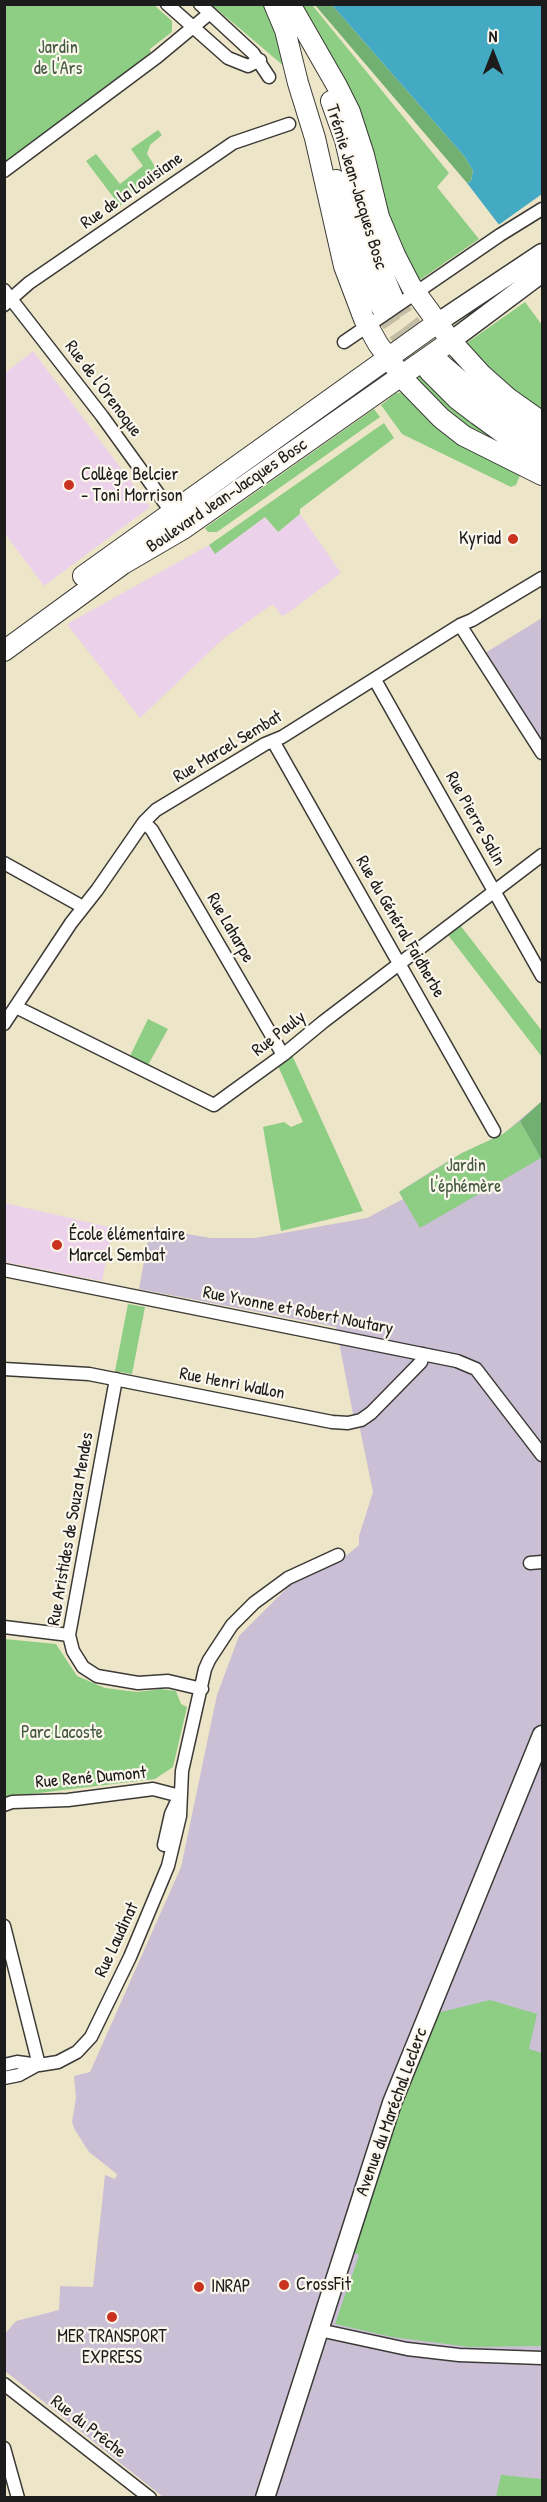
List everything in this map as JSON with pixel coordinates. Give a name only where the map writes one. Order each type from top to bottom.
[{"type":"main road","points":[[285,6],[290,51],[315,138],[338,248],[368,326],[401,376],[441,418],[464,435],[543,476]]},
{"type":"main road","points":[[285,6],[337,86],[350,112],[364,155],[379,217],[394,255],[416,294],[436,323],[481,374],[508,398],[543,422]]},
{"type":"main road","name":"Trémie Jean-Jacques Bosc","points":[[285,6],[338,119],[366,236],[387,302],[353,242],[326,136],[290,51]]},
{"type":"main road","name":"Boulevard Jean-Jacques Bosc","points":[[4,636],[171,512],[436,323]]},
{"type":"main road","name":"Boulevard Jean-Jacques Bosc","points":[[4,651],[123,564],[183,529],[451,341]]},
{"type":"main road","points":[[543,438],[514,423],[435,367],[457,399],[507,436],[543,455]]},
{"type":"street","points":[[167,4],[228,58],[248,66],[260,60]]},
{"type":"street","points":[[200,4],[260,60],[269,77]]},
{"type":"street","points":[[4,171],[194,28],[210,13]]},
{"type":"street","name":"Rue de la Louisiane","points":[[7,298],[233,143],[289,124]]},
{"type":"street","points":[[344,342],[543,209]]},
{"type":"street","points":[[436,323],[543,253]]},
{"type":"street","points":[[451,341],[543,273]]},
{"type":"street","name":"Rue de l'Orenoque","points":[[7,298],[102,416],[183,529]]},
{"type":"street","points":[[52,615],[78,587],[156,531],[171,512]]},
{"type":"street","name":"Rue Marcel Sembat","points":[[4,1024],[83,907],[144,822],[156,810],[375,680],[383,672],[460,625],[543,578]]},
{"type":"street","points":[[460,625],[543,753]]},
{"type":"street","name":"Rue Pierre Salin","points":[[375,680],[543,976]]},
{"type":"street","name":"Rue du Général Faidherbe","points":[[273,741],[494,1131]]},
{"type":"street","name":"Rue Laharpe","points":[[144,822],[152,830],[283,1055]]},
{"type":"street","name":"Rue Pauly","points":[[16,1007],[208,1104],[219,1103],[543,855]]},
{"type":"street","points":[[4,863],[83,907]]},
{"type":"street","name":"Rue Yvonne et Robert Noutary","points":[[4,1270],[457,1360],[476,1370],[543,1455]]},
{"type":"street","name":"Rue Henri Wallon","points":[[4,1369],[89,1374],[332,1422],[348,1423],[361,1420],[372,1413],[421,1362],[423,1354]]},
{"type":"street","name":"Rue Aristides de Souza Mendes","points":[[116,1379],[69,1635],[73,1651],[83,1666],[97,1676],[138,1683],[168,1681],[202,1689]]},
{"type":"street","name":"Rue Laudinat","points":[[4,2065],[17,2062],[39,2065],[58,2062],[77,2052],[91,2037],[168,1866],[180,1815],[182,1770],[202,1689],[204,1669],[240,1616],[270,1590],[288,1578],[338,1555]]},
{"type":"street","points":[[4,1627],[69,1635]]},
{"type":"street","name":"Avenue du Maréchal Leclerc","points":[[266,2498],[392,2103],[543,1735]]},
{"type":"street","name":"Rue René Dumont","points":[[4,1805],[12,1802],[68,1800],[153,1789],[180,1796]]},
{"type":"street","points":[[4,1926],[39,2065]]},
{"type":"street","name":"Rue Laudinat","points":[[4,2078],[19,2075],[39,2065]]},
{"type":"street","points":[[319,2330],[407,2349],[459,2355],[543,2358]]},
{"type":"street","name":"Rue du Prêche","points":[[5,2385],[150,2498]]},
{"type":"street","points":[[4,2448],[18,2498]]},
{"type":"shaded area","name":"Collège Belcier - Toni Morrison","points":[[33,351],[150,507],[44,586],[5,534],[5,373]]},
{"type":"shaded area","points":[[300,514],[341,573],[288,613],[282,616],[273,604],[224,638],[140,718],[67,624],[209,545],[215,553],[265,517],[278,532]]},
{"type":"shaded area","points":[[542,618],[542,741],[485,653]]},
{"type":"shaded area","points":[[542,1101],[542,2497],[163,2497],[5,2371],[4,2335],[16,2321],[59,2310],[60,2286],[93,2287],[105,2175],[115,2179],[117,2174],[89,2152],[75,2130],[72,2122],[76,2098],[74,2076],[90,2072],[181,1867],[217,1695],[239,1636],[290,1585],[341,1560],[359,1545],[359,1536],[373,1492],[360,1429],[353,1414],[336,1327],[139,1289],[150,1228],[211,1238],[255,1238],[367,1218],[403,1199],[399,1192],[430,1172],[462,1153],[503,1134]]},
{"type":"shaded area","name":"École élémentaire Marcel Sembat","points":[[5,1203],[113,1228],[102,1281],[5,1262]]},
{"type":"green space","name":"Jardin de l'Ars","points":[[5,5],[154,5],[172,21],[172,32],[150,49],[151,54],[5,165]]},
{"type":"green space","points":[[212,5],[264,5],[272,15],[285,67]]},
{"type":"green space","points":[[299,5],[313,6],[449,173],[437,187],[479,239],[414,284],[403,263],[357,119],[321,38]]},
{"type":"green space","points":[[315,5],[332,5],[465,157],[473,171],[471,181],[467,183]]},
{"type":"green space","points":[[158,130],[162,135],[150,145],[147,154],[156,168],[120,206],[86,161],[96,154],[120,184],[143,166],[131,149]]},
{"type":"green space","points":[[525,302],[542,325],[542,414],[521,400],[464,345]]},
{"type":"green space","points":[[422,373],[542,468],[460,425],[413,380]]},
{"type":"green space","points":[[407,392],[521,473],[516,485],[511,487],[402,434],[381,405],[396,393]]},
{"type":"green space","points":[[374,409],[380,417],[217,532],[208,532],[205,528]]},
{"type":"green space","points":[[384,423],[394,438],[300,509],[300,514],[278,532],[265,517],[215,554],[209,545]]},
{"type":"green space","points":[[460,925],[542,1031],[542,1057],[448,935]]},
{"type":"green space","points":[[148,1019],[168,1029],[148,1065],[130,1056]]},
{"type":"green space","points":[[292,1055],[363,1211],[281,1231],[263,1127],[284,1122],[291,1127],[303,1122],[278,1066]]},
{"type":"green space","points":[[542,1101],[542,1160],[520,1121]]},
{"type":"green space","name":"Jardin l'éphémère","points":[[520,1121],[541,1158],[420,1228],[399,1192],[462,1153],[503,1134]]},
{"type":"green space","points":[[128,1304],[145,1307],[132,1374],[115,1371]]},
{"type":"green space","name":"Parc Lacoste","points":[[5,1639],[56,1644],[77,1676],[105,1688],[137,1692],[161,1689],[176,1691],[181,1704],[187,1707],[173,1767],[155,1779],[5,1797]]},
{"type":"green space","points":[[490,2000],[537,2014],[529,2049],[542,2053],[542,2346],[470,2347],[392,2337],[335,2324],[359,2255],[351,2251],[393,2123],[437,2013]]},
{"type":"green space","points":[[501,2475],[542,2479],[542,2497],[496,2497]]},
{"type":"water","points":[[332,5],[542,5],[542,281],[467,183],[471,181],[473,171],[465,157]]},
{"type":"pier","points":[[542,194],[542,284],[497,226]]},
{"type":"tunnel","points":[[393,298],[440,363]]},
{"type":"tunnel","points":[[381,307],[414,356],[429,371]]},
{"type":"place","name":"Collège Belcier - Toni Morrison","points":[[69,485]]},
{"type":"place","name":"Kyriad","points":[[513,539]]},
{"type":"place","name":"École élémentaire Marcel Sembat","points":[[57,1245]]},
{"type":"place","name":"CrossFit","points":[[284,2285]]},
{"type":"place","name":"INRAP","points":[[199,2287]]},
{"type":"place","name":"MER TRANSPORT EXPRESS","points":[[112,2317]]}]
